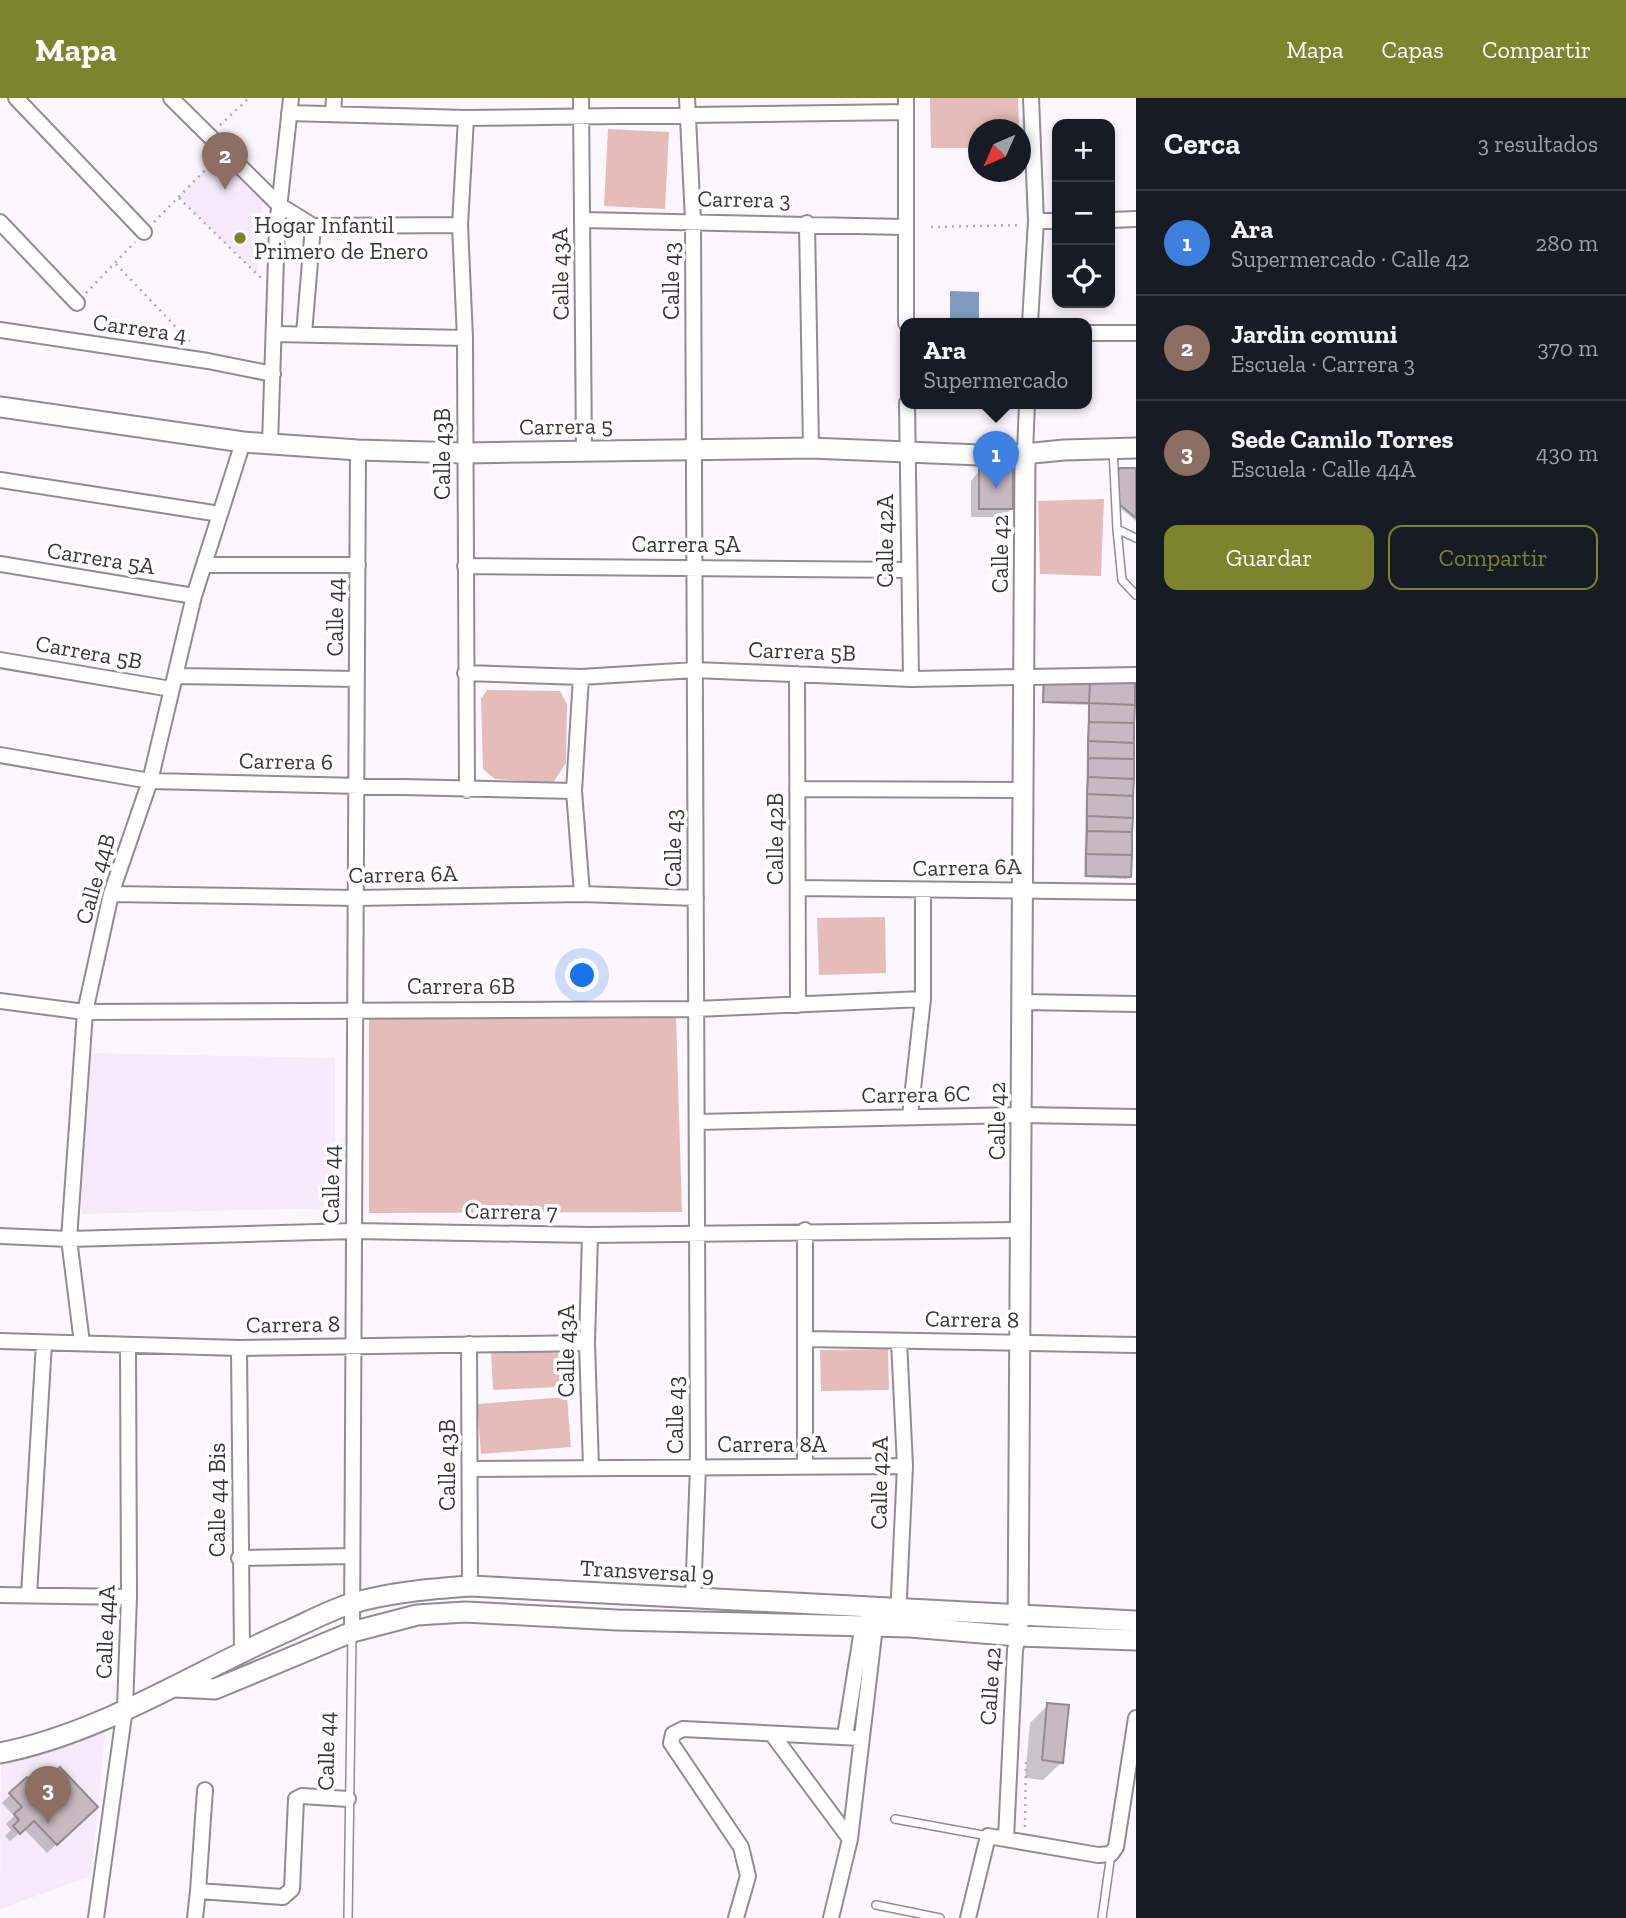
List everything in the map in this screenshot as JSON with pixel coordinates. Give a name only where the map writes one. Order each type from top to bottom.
[{"type":"street","points":[[16,98],[144,232]]},
{"type":"street","points":[[171,98],[278,204],[313,226],[460,225]]},
{"type":"street","points":[[333,114],[334,98]]},
{"type":"street","name":"Calle 43A","points":[[581,98],[584,450]]},
{"type":"street","name":"Calle 43","points":[[687,98],[693,220],[695,566],[698,1466],[693,1599]]},
{"type":"street","points":[[1030,318],[1031,98]]},
{"type":"street","points":[[270,444],[278,204],[290,105],[333,114],[466,118],[686,115],[906,105],[906,318]]},
{"type":"street","name":"Calle 43B","points":[[466,118],[460,225],[465,338],[467,790]]},
{"type":"street","points":[[1115,220],[1136,219]]},
{"type":"street","name":"Carrera 3","points":[[582,220],[693,220],[904,227]]},
{"type":"street","points":[[1029,223],[1052,221]]},
{"type":"street","points":[[0,222],[77,303]]},
{"type":"street","points":[[807,223],[811,448]]},
{"type":"street","points":[[304,334],[313,226]]},
{"type":"street","name":"Carrera 4","points":[[0,330],[208,360],[273,374]]},
{"type":"street","points":[[1092,333],[1136,333]]},
{"type":"street","points":[[275,334],[465,338]]},
{"type":"street","name":"Carrera 5","points":[[0,407],[243,442],[358,450],[464,453],[811,448],[1004,456],[1136,448]]},
{"type":"street","name":"Calle 42A","points":[[907,409],[911,679]]},
{"type":"street","name":"Calle 42","points":[[1006,1838],[1019,1615],[1027,409]]},
{"type":"street","name":"Calle 44B","points":[[82,1343],[69,1239],[85,1012],[111,894],[150,780],[194,596],[243,442]]},
{"type":"street","name":"Calle 44","points":[[352,1632],[358,450]]},
{"type":"street","points":[[0,480],[220,513]]},
{"type":"street","name":"Carrera 5A","points":[[0,564],[194,596]]},
{"type":"street","points":[[205,565],[358,565]]},
{"type":"street","name":"Carrera 5A","points":[[465,566],[908,570]]},
{"type":"street","name":"Carrera 5B","points":[[0,660],[173,682],[357,679]]},
{"type":"street","name":"Carrera 5B","points":[[465,673],[581,677],[695,670],[911,679],[1136,675]]},
{"type":"street","name":"Calle 42B","points":[[797,674],[798,1005]]},
{"type":"street","points":[[581,677],[574,791],[582,894]]},
{"type":"street","name":"Carrera 6","points":[[0,755],[150,780],[574,791]]},
{"type":"street","points":[[797,789],[1023,790]]},
{"type":"street","name":"Carrera 6A","points":[[798,888],[1136,892]]},
{"type":"street","points":[[910,1116],[923,999],[923,891]]},
{"type":"street","name":"Carrera 6A","points":[[111,894],[356,898],[582,894],[696,898]]},
{"type":"street","name":"Carrera 6B","points":[[0,1001],[85,1012],[696,1009],[923,999]]},
{"type":"street","points":[[1022,1002],[1136,1004]]},
{"type":"street","name":"Carrera 6C","points":[[697,1122],[910,1116],[1136,1117]]},
{"type":"street","points":[[805,1230],[805,1467]]},
{"type":"street","name":"Carrera 7","points":[[0,1236],[69,1239],[354,1231],[590,1235],[805,1230],[1021,1230]]},
{"type":"street","name":"Calle 43A","points":[[590,1235],[587,1343],[591,1467]]},
{"type":"street","name":"Carrera 8","points":[[806,1339],[1136,1345]]},
{"type":"street","name":"Carrera 8","points":[[0,1341],[239,1348],[587,1343]]},
{"type":"street","name":"Calle 42A","points":[[898,1618],[905,1466],[899,1341]]},
{"type":"street","points":[[29,1595],[44,1343]]},
{"type":"street","name":"Calle 43B","points":[[469,1344],[470,1586]]},
{"type":"street","name":"Calle 44A","points":[[96,1918],[125,1708],[129,1597],[128,1346]]},
{"type":"street","name":"Calle 44 Bis","points":[[239,1348],[242,1651]]},
{"type":"street","name":"Carrera 8A","points":[[470,1469],[905,1466]]},
{"type":"street","points":[[239,1558],[352,1556]]},
{"type":"street","name":"Transversal 9","points":[[0,1753],[24,1748],[175,1687],[242,1651],[352,1603],[416,1590],[470,1586],[693,1599],[898,1618],[1018,1636],[1136,1640]]},
{"type":"street","points":[[0,1595],[129,1597]]},
{"type":"street","name":"Transversal 9","points":[[175,1687],[215,1689],[352,1632],[416,1615],[465,1612],[617,1620],[868,1616]]},
{"type":"street","name":"Transversal 9","points":[[898,1618],[1019,1615],[1136,1621]]},
{"type":"street","points":[[831,1918],[850,1839],[861,1738],[861,1636],[868,1616]]},
{"type":"street","points":[[845,1736],[862,1673]]},
{"type":"street","points":[[968,1918],[988,1836],[1098,1855],[1111,1854],[1116,1847],[1129,1793],[1136,1718]]},
{"type":"street","points":[[736,1918],[748,1876],[741,1847],[671,1744],[673,1734],[683,1729],[861,1738]]},
{"type":"street","points":[[772,1734],[850,1839]]},
{"type":"street","points":[[195,1918],[205,1790]]},
{"type":"street","points":[[198,1891],[284,1897],[289,1895],[292,1889],[296,1799],[302,1796],[348,1799]]},
{"type":"lane","points":[[1113,448],[1122,580],[1136,595]]},
{"type":"lane","points":[[1117,529],[1136,538]]},
{"type":"lane","name":"Calle 44","points":[[348,1918],[352,1632]]},
{"type":"lane","points":[[895,1819],[988,1836]]},
{"type":"lane","points":[[1102,1918],[1111,1854]]},
{"type":"lane","points":[[876,1905],[940,1918]]},
{"type":"path","points":[[218,128],[249,98]]},
{"type":"path","points":[[178,197],[274,292]]},
{"type":"path","points":[[931,227],[1029,223]]},
{"type":"path","points":[[116,264],[208,360]]},
{"type":"shaded area","points":[[930,98],[1018,98],[1019,119],[968,119],[968,148],[931,148]]},
{"type":"shaded area","points":[[608,129],[669,132],[665,209],[604,206]]},
{"type":"shaded area","name":"Hogar Infantil Primero de Enero","points":[[218,157],[263,202],[257,274],[178,197]]},
{"type":"shaded area","points":[[1104,499],[1101,576],[1040,574],[1038,501]]},
{"type":"shaded area","points":[[487,690],[560,691],[567,704],[566,763],[553,783],[495,779],[483,769],[481,699]]},
{"type":"shaded area","points":[[885,917],[886,973],[819,975],[817,918]]},
{"type":"shaded area","points":[[369,1007],[676,1015],[682,1212],[369,1213]]},
{"type":"shaded area","points":[[87,1053],[335,1058],[335,1208],[81,1214]]},
{"type":"shaded area","points":[[558,1348],[560,1387],[493,1390],[491,1351]]},
{"type":"shaded area","points":[[888,1349],[889,1390],[821,1391],[820,1350]]},
{"type":"shaded area","points":[[567,1397],[571,1447],[481,1454],[477,1404]]},
{"type":"shaded area","points":[[106,1724],[91,1876],[0,1909],[1,1762]]},
{"type":"water","points":[[950,291],[979,292],[979,318],[950,318]]},
{"type":"building","points":[[988,459],[1013,459],[1013,509],[979,509],[979,470],[988,470]]},
{"type":"building","points":[[1119,468],[1136,468],[1136,518],[1118,503],[1115,491]]},
{"type":"building","points":[[1044,679],[1090,681],[1089,703],[1043,702]]},
{"type":"building","points":[[1090,681],[1135,682],[1135,705],[1089,703]]},
{"type":"building","points":[[1089,703],[1135,705],[1134,723],[1089,722]]},
{"type":"building","points":[[1089,722],[1134,723],[1134,743],[1088,741]]},
{"type":"building","points":[[1088,741],[1134,743],[1134,759],[1088,758]]},
{"type":"building","points":[[1088,758],[1134,759],[1134,779],[1088,777]]},
{"type":"building","points":[[1088,777],[1134,779],[1133,796],[1087,794]]},
{"type":"building","points":[[1087,794],[1133,796],[1133,818],[1087,816]]},
{"type":"building","points":[[1087,816],[1133,818],[1132,832],[1087,831]]},
{"type":"building","points":[[1087,831],[1132,832],[1132,855],[1086,854]]},
{"type":"building","points":[[1086,854],[1132,855],[1131,877],[1086,876]]},
{"type":"building","points":[[1047,1703],[1069,1705],[1063,1763],[1042,1760]]},
{"type":"building","points":[[60,1767],[98,1807],[57,1845],[34,1821],[20,1834],[13,1826],[19,1820],[14,1814],[22,1807],[9,1793],[27,1777],[38,1788]]},
{"type":"place","name":"Jardin comuni","points":[[225,190]]},
{"type":"place","name":"Hogar Infantil Primero de Enero","points":[[240,238]]},
{"type":"place","name":"Ara","points":[[996,489]]},
{"type":"place","name":"Sede Camilo Torres","points":[[48,1824]]}]
